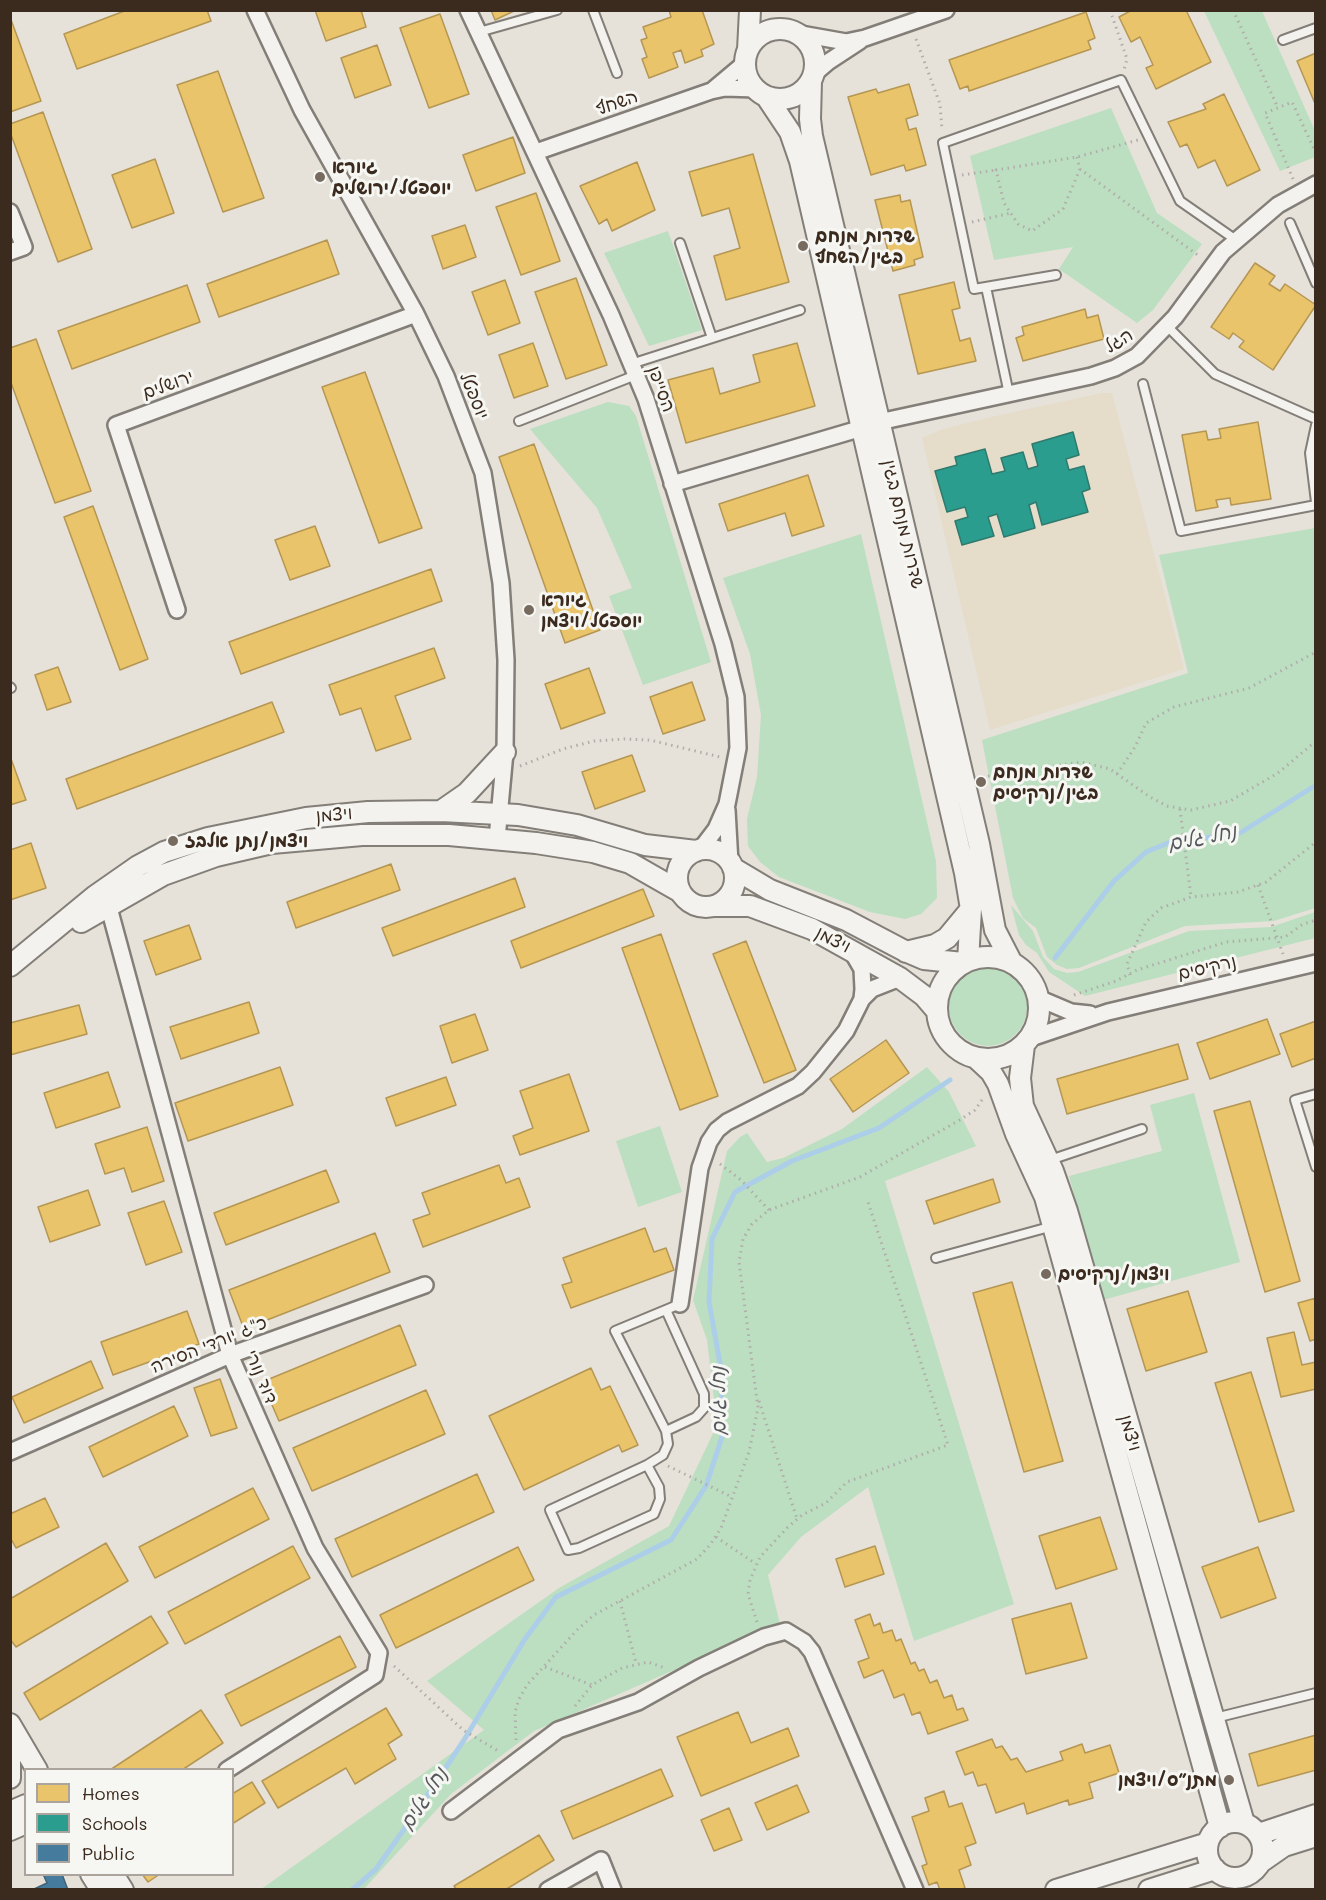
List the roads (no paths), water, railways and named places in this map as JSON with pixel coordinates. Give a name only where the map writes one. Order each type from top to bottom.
[{"type":"street","name":"יוספטל","points":[[255,10],[302,110],[416,315],[446,376],[483,473],[502,594],[506,660],[504,772],[497,839]]},
{"type":"street","name":"הסייפן","points":[[468,10],[536,152],[634,370],[730,671],[738,722],[736,760],[727,804],[716,829],[698,850]]},
{"type":"street","points":[[750,10],[746,57],[748,80],[761,93],[790,98],[801,92],[828,62],[865,38]]},
{"type":"street","points":[[782,10],[814,52],[813,77]]},
{"type":"street","points":[[746,57],[758,36],[768,30],[779,28],[846,42],[865,38],[937,12]]},
{"type":"street","name":"השחף","points":[[711,91],[746,57]]},
{"type":"street","name":"שדרות מנחם בגין","points":[[813,77],[810,118],[812,136],[965,873],[971,909],[966,962]]},
{"type":"street","name":"השחף","points":[[536,152],[711,91],[725,88],[761,93]]},
{"type":"street","name":"שדרות מנחם בגין","points":[[761,93],[790,132],[800,161],[963,780],[983,861],[995,930],[1012,963]]},
{"type":"street","name":"הגל","points":[[672,484],[871,425],[1115,368],[1137,356],[1167,326],[1236,240],[1278,205],[1316,184]]},
{"type":"street","points":[[10,212],[24,247],[10,252]]},
{"type":"street","name":"ירושלים","points":[[177,610],[116,425],[416,315]]},
{"type":"street","points":[[441,811],[467,793],[505,752]]},
{"type":"street","name":"הסייפן","points":[[727,804],[732,866]]},
{"type":"street","name":"ויצמן","points":[[10,967],[95,896],[138,866],[164,852],[208,838],[306,818],[368,812],[441,811],[501,814],[577,825],[663,848],[698,850]]},
{"type":"street","name":"ויצמן","points":[[10,967],[108,904],[173,872],[216,856],[272,843],[362,835],[449,835],[497,839],[614,856],[649,871],[680,891]]},
{"type":"street","points":[[698,850],[714,850],[732,866],[734,883],[729,895],[714,906],[694,905],[680,891],[676,882],[679,868],[687,855],[698,850]]},
{"type":"street","name":"ויצמן","points":[[732,866],[770,890],[846,920],[906,952],[924,959],[966,962]]},
{"type":"street","name":"דוד נורי","points":[[108,904],[230,1355],[315,1548],[379,1653],[375,1675],[230,1768]]},
{"type":"street","name":"ויצמן","points":[[714,906],[750,906],[765,910],[850,948],[900,978],[924,996],[936,1010]]},
{"type":"street","points":[[906,952],[935,945],[947,938],[971,909]]},
{"type":"street","points":[[680,1304],[700,1168],[704,1157],[717,1130],[727,1122],[779,1097],[813,1072],[846,1031],[862,999],[862,969],[850,948]]},
{"type":"street","points":[[990,957],[1012,963],[1021,969],[1044,1000],[1026,1042],[1010,1054],[994,1059],[976,1058],[961,1052],[948,1041],[939,1027],[936,1010],[938,993],[945,978],[966,962],[990,957]]},
{"type":"street","name":"נרקיסים","points":[[1026,1042],[1108,1012],[1316,963]]},
{"type":"street","points":[[862,999],[885,982],[900,978]]},
{"type":"street","name":"נרקיסים","points":[[1044,1000],[1071,1012],[1108,1012]]},
{"type":"street","name":"ויצמן","points":[[1026,1042],[1020,1093],[1067,1211],[1214,1719],[1251,1828]]},
{"type":"street","name":"ויצמן","points":[[976,1058],[996,1082],[1016,1134],[1046,1197],[1220,1827]]},
{"type":"street","name":"כ\"ג יורדי הסירה","points":[[10,1452],[230,1355],[425,1285]]},
{"type":"street","points":[[451,1810],[549,1735],[638,1702],[764,1637],[786,1631],[804,1642],[812,1652],[915,1890]]},
{"type":"street","points":[[10,1724],[36,1768]]},
{"type":"street","points":[[10,1754],[10,1778]]},
{"type":"street","points":[[10,1812],[24,1806]]},
{"type":"street","points":[[1056,1890],[1208,1843],[1220,1827],[1227,1823],[1251,1828],[1316,1815]]},
{"type":"street","points":[[10,1830],[24,1824]]},
{"type":"street","points":[[1251,1828],[1264,1852],[1255,1875]]},
{"type":"street","points":[[1149,1890],[1255,1875],[1284,1846],[1316,1836]]},
{"type":"street","points":[[1208,1843],[1209,1861],[1221,1878]]},
{"type":"street","points":[[548,1890],[601,1860],[613,1890]]},
{"type":"street","points":[[92,1876],[100,1890]]},
{"type":"street","points":[[114,1876],[123,1890]]},
{"type":"lane","points":[[479,32],[558,10]]},
{"type":"lane","points":[[593,10],[617,73]]},
{"type":"lane","points":[[1283,40],[1316,28]]},
{"type":"lane","points":[[1056,275],[974,290],[943,144],[1121,80],[1180,201],[1236,240]]},
{"type":"lane","points":[[1290,223],[1316,283]]},
{"type":"lane","points":[[680,243],[712,338]]},
{"type":"lane","points":[[987,287],[1009,394]]},
{"type":"lane","points":[[519,421],[712,338],[800,310]]},
{"type":"lane","points":[[1167,326],[1215,374],[1316,419]]},
{"type":"lane","points":[[1143,384],[1181,531],[1316,503],[1310,453],[1316,425]]},
{"type":"lane","points":[[1316,1094],[1295,1100],[1316,1167]]},
{"type":"lane","points":[[1048,1160],[1142,1130]]},
{"type":"lane","points":[[936,1258],[1054,1226]]},
{"type":"lane","points":[[647,1465],[659,1487],[660,1499],[654,1514],[579,1548],[568,1550],[550,1510],[656,1460],[663,1455],[668,1444],[666,1431],[615,1331],[680,1304]]},
{"type":"lane","points":[[666,1310],[704,1394],[704,1408],[696,1417],[666,1431]]},
{"type":"lane","points":[[1214,1719],[1316,1693]]},
{"type":"waterway","name":"נחל גלים","points":[[1055,958],[1114,881],[1146,852],[1168,843],[1240,833],[1316,785]]},
{"type":"waterway","name":"נחל גלים","points":[[352,1890],[376,1869],[417,1811],[464,1740],[525,1639],[556,1597],[671,1540],[706,1486],[722,1437],[721,1369],[709,1302],[712,1239],[735,1192],[792,1161],[879,1128],[950,1080]]},
{"type":"place","name":"גיורא יוספטל/ירושלים","points":[[320,177]]},
{"type":"place","name":"שדרות מנחם בגין/השחף","points":[[803,246]]},
{"type":"place","name":"גיורא יוספטל/ויצמן","points":[[529,610]]},
{"type":"place","name":"שדרות מנחם בגין/נרקיסים","points":[[981,782]]},
{"type":"place","name":"ויצמן/נתן אלבז","points":[[173,841]]},
{"type":"place","name":"ויצמן/נרקיסים","points":[[1046,1274]]},
{"type":"place","name":"מתנ״ס/ויצמן","points":[[1229,1780]]}]
